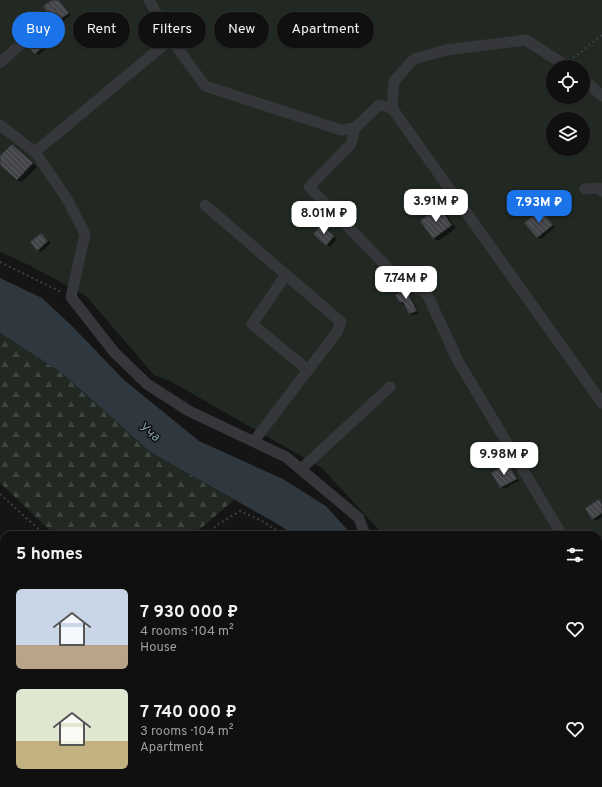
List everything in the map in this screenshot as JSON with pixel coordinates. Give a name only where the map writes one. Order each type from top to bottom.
[{"type":"lane","points":[[149,0],[156,12]]},
{"type":"lane","points":[[557,60],[526,40],[446,50],[414,59],[394,81],[392,108],[602,402]]},
{"type":"lane","points":[[0,63],[17,48]]},
{"type":"lane","points":[[35,152],[160,48]]},
{"type":"lane","points":[[178,48],[205,86],[341,130],[355,128]]},
{"type":"lane","points":[[590,85],[602,96]]},
{"type":"lane","points":[[392,108],[379,106],[355,128],[351,144],[309,186],[397,277],[427,294],[458,362],[560,531]]},
{"type":"lane","points":[[0,125],[35,152],[67,199],[85,234],[71,297],[114,352],[147,384],[189,410],[286,457],[359,518],[364,531]]},
{"type":"lane","points":[[585,189],[599,188],[602,190]]},
{"type":"lane","points":[[205,205],[341,322],[337,332],[254,441]]},
{"type":"lane","points":[[286,275],[252,324],[308,370]]},
{"type":"lane","points":[[301,469],[390,387]]},
{"type":"path","points":[[573,60],[602,35]]},
{"type":"path","points":[[0,262],[71,297]]},
{"type":"path","points":[[0,494],[41,531]]},
{"type":"path","points":[[211,531],[217,525],[240,511],[262,521],[278,531]]},
{"type":"green space","points":[[0,0],[602,0],[602,531],[379,531],[322,468],[172,382],[154,375],[86,296],[29,265],[0,252]]},
{"type":"green space","points":[[0,333],[62,373],[150,452],[234,500],[198,531],[51,531],[0,483]]},
{"type":"water","name":"Уча","points":[[0,278],[42,298],[73,327],[124,380],[199,441],[283,479],[326,506],[348,531],[287,531],[281,526],[150,452],[62,373],[0,333]]},
{"type":"building","points":[[52,0],[59,0],[69,13],[65,16],[65,12],[47,12],[43,6]]},
{"type":"building","points":[[29,48],[42,48],[35,54]]},
{"type":"building","points":[[12,144],[33,163],[17,180],[0,165],[0,156]]},
{"type":"building","points":[[439,207],[452,225],[433,239],[420,221]]},
{"type":"building","points":[[541,210],[553,225],[537,238],[524,223]]},
{"type":"building","points":[[321,225],[334,236],[326,246],[313,234]]},
{"type":"building","points":[[41,233],[48,241],[37,251],[30,242]]},
{"type":"building","points":[[400,287],[407,291],[417,311],[409,314],[403,302],[400,303],[395,295],[399,293],[397,288]]},
{"type":"building","points":[[508,463],[517,479],[500,488],[491,473]]},
{"type":"building","points":[[599,499],[602,504],[602,513],[592,520],[585,508]]}]
